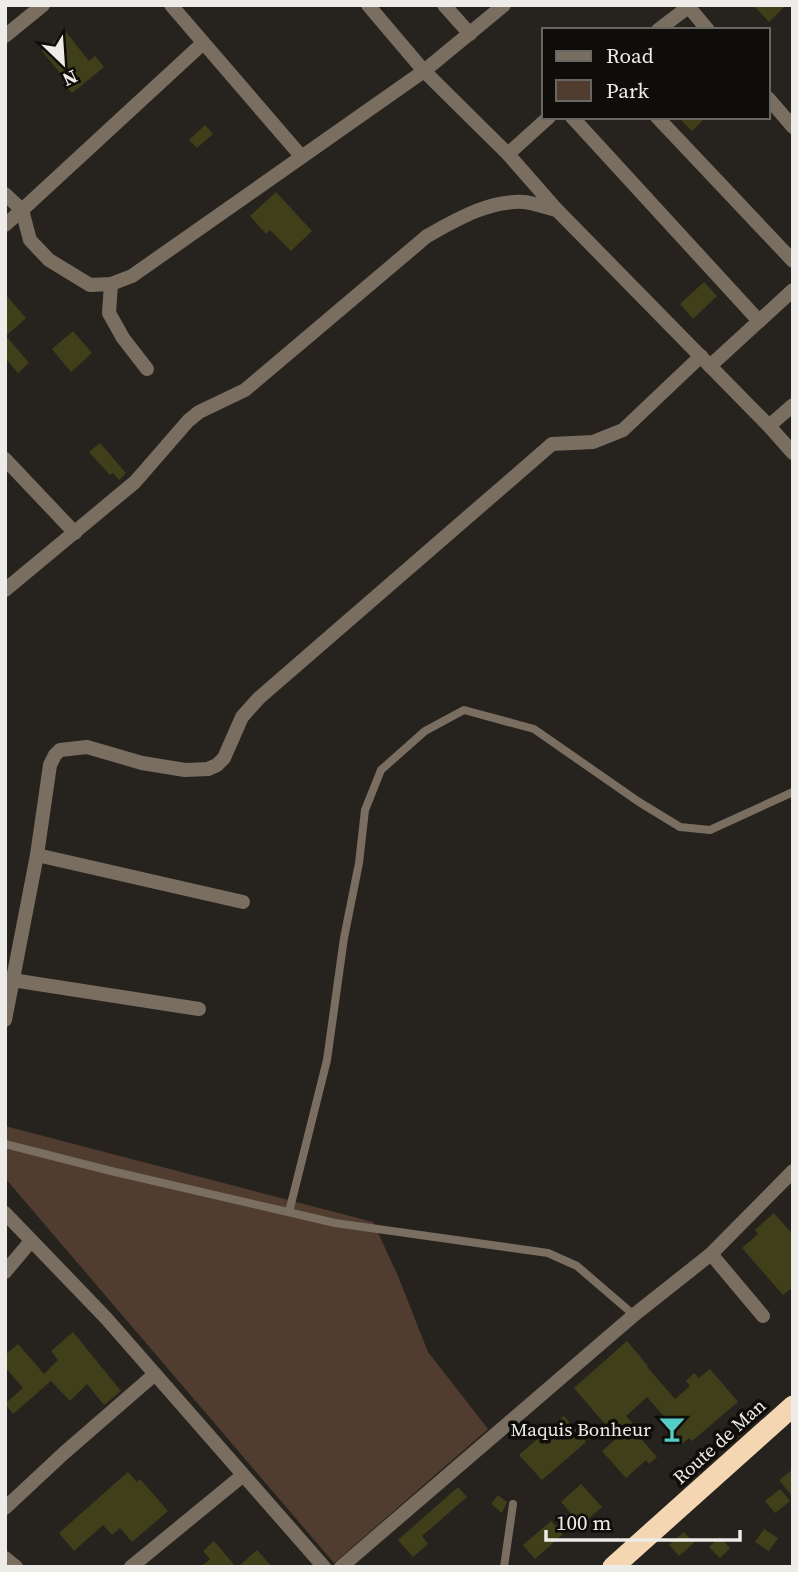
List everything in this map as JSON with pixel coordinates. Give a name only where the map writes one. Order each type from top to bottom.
[{"type":"highway","name":"Route de Man","points":[[613,1567],[793,1406]]},
{"type":"street","points":[[5,37],[43,5]]},
{"type":"street","points":[[171,5],[301,156]]},
{"type":"street","points":[[368,5],[424,71],[508,154],[556,210],[793,453]]},
{"type":"street","points":[[444,5],[470,34]]},
{"type":"street","points":[[5,194],[22,210],[30,240],[49,260],[90,285],[111,284],[132,276],[424,71],[504,5]]},
{"type":"street","points":[[661,28],[689,6],[706,28]]},
{"type":"street","points":[[5,225],[202,44]]},
{"type":"street","points":[[770,101],[793,127]]},
{"type":"street","points":[[508,154],[548,119]]},
{"type":"street","points":[[574,119],[759,321]]},
{"type":"street","points":[[659,119],[793,261]]},
{"type":"street","points":[[5,590],[135,482],[193,416],[218,401],[245,390],[426,236],[459,218],[494,205],[525,202],[556,210]]},
{"type":"street","points":[[111,284],[109,313],[123,338],[147,369]]},
{"type":"street","points":[[5,1020],[37,855],[50,765],[54,755],[60,750],[87,747],[142,763],[185,770],[208,769],[218,765],[242,718],[259,698],[552,444],[593,442],[623,430],[705,361],[759,321],[793,290]]},
{"type":"street","points":[[769,426],[793,405]]},
{"type":"street","points":[[5,459],[75,533]]},
{"type":"street","points":[[37,855],[243,902]]},
{"type":"street","points":[[12,980],[199,1009]]},
{"type":"street","points":[[341,1567],[634,1315],[711,1254],[793,1171]]},
{"type":"street","points":[[5,1213],[106,1318],[324,1567]]},
{"type":"street","points":[[5,1272],[31,1241]]},
{"type":"street","points":[[711,1254],[763,1316]]},
{"type":"street","points":[[5,1508],[155,1374]]},
{"type":"street","points":[[131,1567],[242,1476]]},
{"type":"street","points":[[5,1558],[16,1567]]},
{"type":"lane","points":[[289,1212],[327,1060],[365,810],[381,770],[425,732],[464,710],[534,729],[680,827],[710,830],[793,792]]},
{"type":"lane","points":[[5,1144],[335,1223],[494,1243],[548,1253],[577,1266],[634,1315]]},
{"type":"lane","points":[[504,1567],[513,1504]]},
{"type":"green space","points":[[5,1126],[373,1222],[428,1352],[488,1429],[334,1563],[5,1178]]},
{"type":"building","points":[[753,5],[786,5],[769,22]]},
{"type":"building","points":[[66,32],[89,61],[95,56],[104,67],[72,93],[63,82],[66,80],[42,51]]},
{"type":"building","points":[[680,119],[704,119],[692,131]]},
{"type":"building","points":[[205,125],[213,134],[197,148],[189,140]]},
{"type":"building","points":[[276,192],[312,231],[291,251],[270,230],[266,234],[250,216]]},
{"type":"building","points":[[704,282],[717,296],[693,319],[680,304]]},
{"type":"building","points":[[5,294],[26,318],[6,336],[29,363],[18,373],[5,358]]},
{"type":"building","points":[[73,331],[92,353],[71,372],[52,349]]},
{"type":"building","points":[[100,443],[126,473],[119,480],[113,473],[110,475],[89,452]]},
{"type":"building","points":[[774,1213],[793,1235],[793,1287],[783,1295],[742,1248],[758,1234],[755,1230]]},
{"type":"building","points":[[73,1332],[121,1391],[104,1405],[87,1384],[70,1401],[51,1381],[13,1414],[5,1404],[23,1388],[5,1367],[5,1355],[18,1344],[44,1374],[58,1360],[51,1351]]},
{"type":"building","points":[[627,1341],[675,1399],[690,1386],[686,1381],[694,1373],[699,1378],[710,1369],[738,1402],[692,1441],[689,1438],[682,1444],[671,1432],[675,1429],[647,1397],[626,1416],[638,1429],[635,1432],[657,1457],[649,1464],[646,1460],[626,1478],[602,1451],[617,1438],[574,1388]]},
{"type":"building","points":[[564,1416],[586,1442],[542,1480],[519,1455]]},
{"type":"building","points":[[793,1469],[793,1497],[779,1480]]},
{"type":"building","points":[[128,1472],[137,1482],[140,1479],[168,1511],[132,1542],[120,1528],[112,1535],[103,1525],[74,1551],[59,1533]]},
{"type":"building","points":[[581,1484],[602,1507],[581,1525],[561,1502]]},
{"type":"building","points":[[458,1487],[467,1497],[422,1536],[428,1544],[413,1557],[398,1540]]},
{"type":"building","points":[[780,1489],[790,1501],[775,1513],[765,1501]]},
{"type":"building","points":[[498,1495],[507,1502],[502,1513],[491,1504]]},
{"type":"building","points":[[551,1521],[563,1534],[535,1559],[523,1545]]},
{"type":"building","points":[[764,1529],[778,1538],[769,1551],[755,1542]]},
{"type":"building","points":[[684,1532],[694,1543],[679,1556],[669,1545]]},
{"type":"building","points":[[720,1537],[730,1548],[720,1558],[709,1547]]},
{"type":"building","points":[[214,1541],[236,1567],[201,1567],[210,1559],[203,1551]]},
{"type":"building","points":[[257,1550],[272,1567],[238,1567]]},
{"type":"place","name":"Maquis Bonheur","points":[[672,1429]]}]
